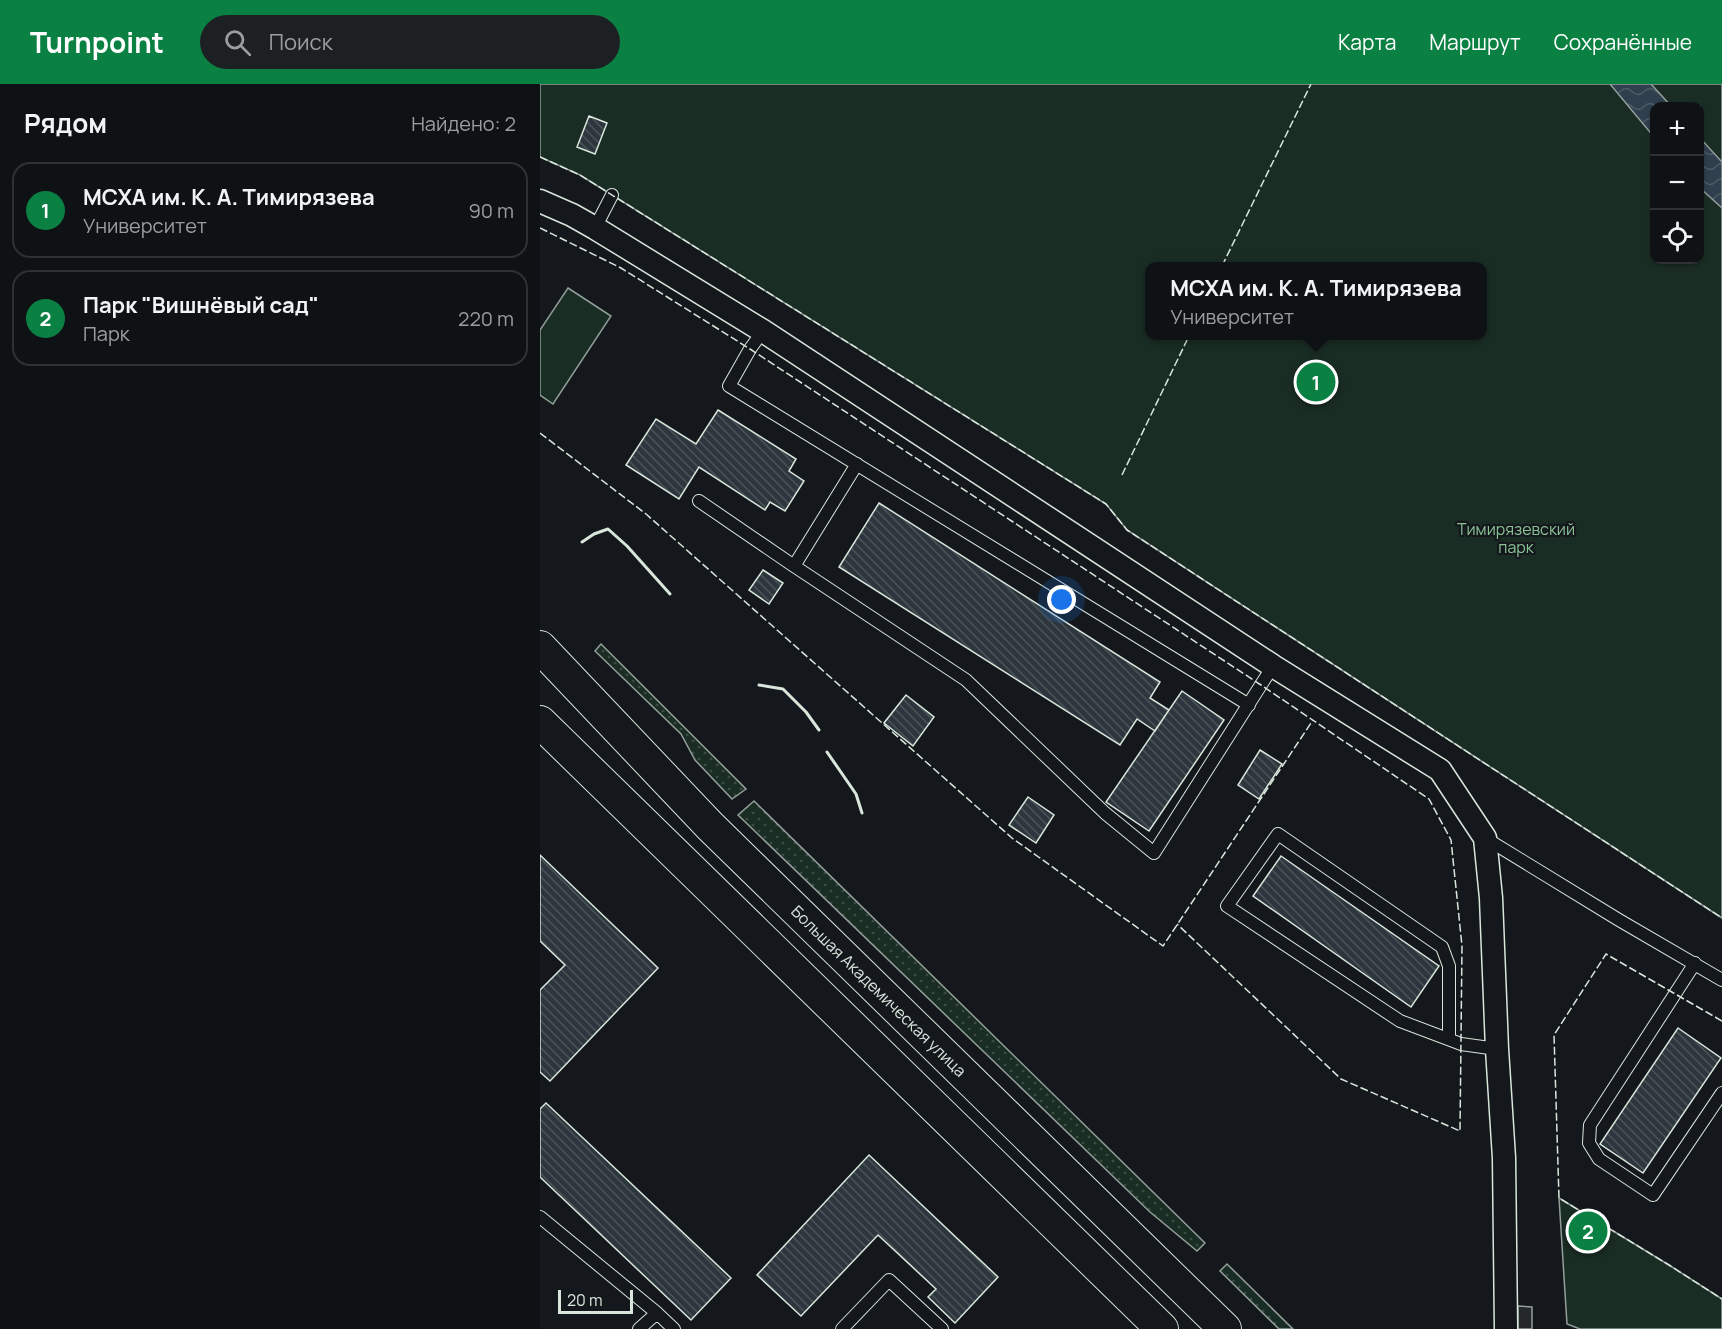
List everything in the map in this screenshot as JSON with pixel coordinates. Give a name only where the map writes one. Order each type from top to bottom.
[{"type":"main road","name":"Большая Академическая улица","points":[[540,647],[710,826],[1225,1329]]},
{"type":"main road","points":[[540,722],[1162,1329]]},
{"type":"street","points":[[540,201],[595,228],[763,331],[1273,666],[1440,770],[1485,838],[1491,898],[1504,1158],[1506,1329]]},
{"type":"lane","points":[[595,228],[612,195]]},
{"type":"lane","points":[[763,331],[729,386],[1249,705]]},
{"type":"lane","points":[[794,566],[857,464]]},
{"type":"lane","points":[[699,501],[966,680],[1105,813],[1154,853],[1273,666]]},
{"type":"lane","points":[[1449,1038],[1449,966],[1442,947],[1278,834],[1227,906],[1400,1021],[1461,1044],[1497,1049]]},
{"type":"lane","points":[[1485,838],[1722,980]]},
{"type":"lane","points":[[1695,963],[1590,1125],[1589,1143],[1599,1160],[1653,1195],[1722,1093]]},
{"type":"lane","points":[[540,1217],[657,1312],[674,1329]]},
{"type":"lane","points":[[842,1329],[889,1280],[942,1329]]},
{"type":"lane","points":[[639,1329],[657,1312]]},
{"type":"green space","name":"Тимирязевский парк","points":[[540,84],[1722,84],[1722,918],[1127,530],[1106,504],[580,175],[540,157]]},
{"type":"green space","points":[[568,288],[611,316],[553,404],[540,395],[540,330]]},
{"type":"green space","points":[[601,644],[746,789],[732,799],[695,760],[681,734],[595,651]]},
{"type":"green space","points":[[754,801],[1205,1243],[1197,1251],[1150,1212],[738,815]]},
{"type":"green space","points":[[1559,1198],[1722,1299],[1722,1329],[1580,1329],[1567,1324]]},
{"type":"green space","points":[[1227,1264],[1293,1329],[1279,1329],[1220,1271]]},
{"type":"shaded area","points":[[1518,1306],[1532,1307],[1532,1329],[1518,1329]]},
{"type":"water","points":[[1610,84],[1651,84],[1667,102],[1650,102],[1650,132]]},
{"type":"water","points":[[1704,142],[1722,162],[1722,208],[1704,192]]},
{"type":"building","points":[[589,116],[607,123],[595,154],[577,147]]},
{"type":"building","points":[[718,410],[796,459],[789,471],[804,481],[785,511],[770,502],[765,510],[699,467],[679,499],[626,465],[656,419],[696,444]]},
{"type":"building","points":[[879,503],[1160,682],[1150,698],[1169,710],[1155,731],[1137,719],[1120,745],[839,567]]},
{"type":"building","points":[[763,570],[783,583],[769,604],[749,590]]},
{"type":"building","points":[[1182,691],[1224,720],[1149,831],[1106,802]]},
{"type":"building","points":[[906,695],[934,717],[913,746],[884,723]]},
{"type":"building","points":[[1260,750],[1282,764],[1259,799],[1238,785]]},
{"type":"building","points":[[1028,797],[1054,815],[1036,843],[1009,825]]},
{"type":"building","points":[[540,855],[658,968],[550,1081],[540,1072],[540,990],[565,965],[540,941]]},
{"type":"building","points":[[1281,856],[1439,966],[1411,1007],[1253,896]]},
{"type":"building","points":[[1678,1028],[1721,1058],[1643,1173],[1600,1144]]},
{"type":"building","points":[[546,1103],[731,1278],[691,1320],[540,1177],[540,1109]]},
{"type":"building","points":[[869,1155],[998,1277],[955,1323],[928,1297],[936,1289],[878,1235],[801,1316],[757,1275]]},
{"type":"fence","points":[[1224,262],[1311,84]]},
{"type":"fence","points":[[540,157],[580,175],[1106,504],[1127,530],[1722,918]]},
{"type":"fence","points":[[540,228],[621,268],[750,349],[1261,685],[1429,799],[1451,840],[1462,946],[1460,1131],[1341,1079],[1177,924]]},
{"type":"fence","points":[[1122,475],[1187,340]]},
{"type":"fence","points":[[540,433],[646,514],[1012,838],[1163,946],[1313,720]]},
{"type":"fence","points":[[1722,1021],[1606,954],[1554,1035],[1559,1198],[1722,1299]]},
{"type":"wall","points":[[582,542],[608,529],[627,546],[670,594]]},
{"type":"wall","points":[[759,685],[783,689],[806,712],[819,730]]},
{"type":"wall","points":[[827,752],[856,794],[862,813]]},
{"type":"place","name":"МСХА им. К. А. Тимирязева","points":[[1316,382]]},
{"type":"place","name":"Парк \"Вишнёвый сад\"","points":[[1588,1231]]}]
